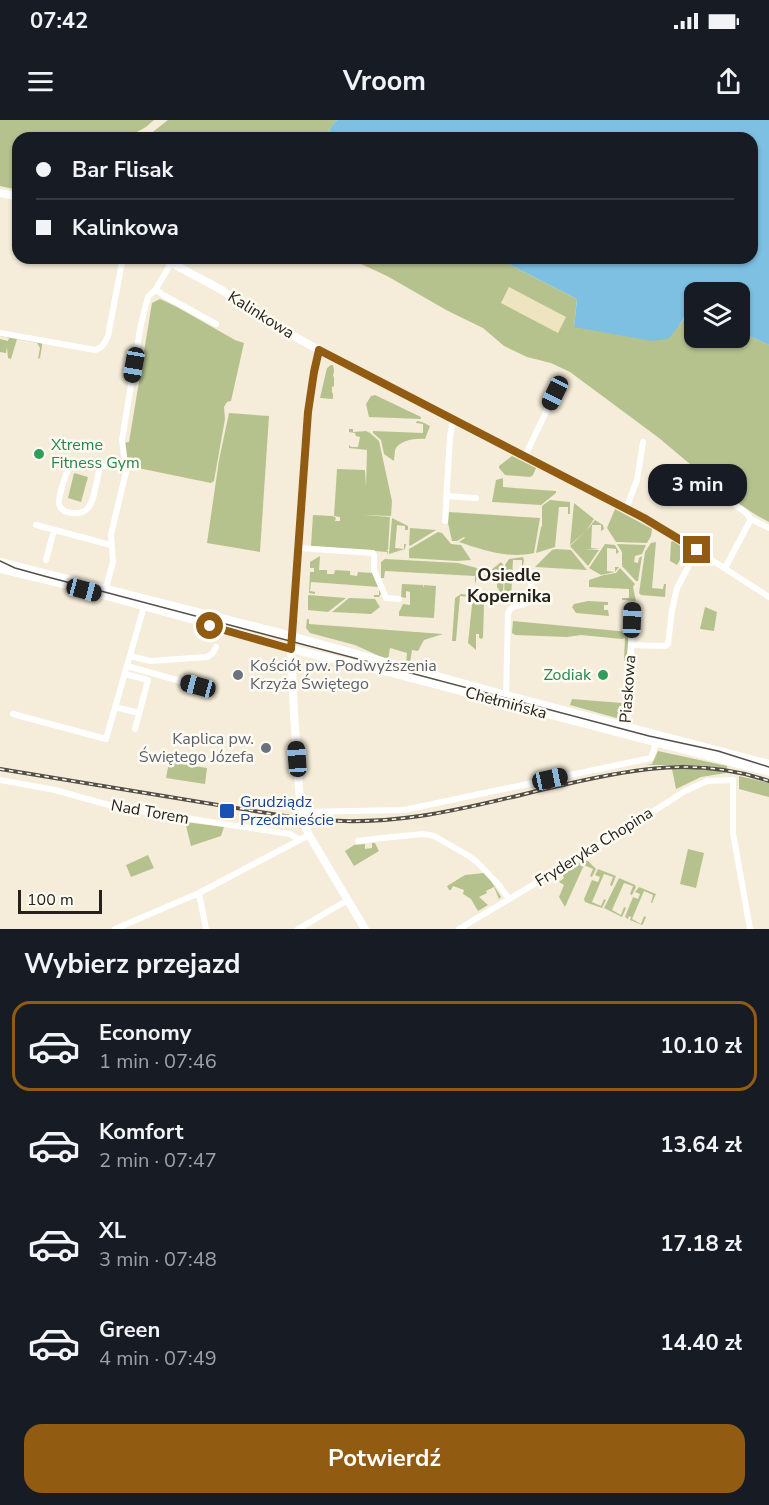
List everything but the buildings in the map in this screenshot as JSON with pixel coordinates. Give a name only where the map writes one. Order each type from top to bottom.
[{"type":"main road","name":"Chełmińska","points":[[0,562],[145,603],[291,649],[506,699]]},
{"type":"main road","name":"Chełmińska","points":[[0,569],[105,592]]},
{"type":"main road","name":"Chełmińska","points":[[145,603],[292,637],[626,731],[769,764]]},
{"type":"main road","name":"Chełmińska","points":[[626,731],[656,743],[769,772]]},
{"type":"street","points":[[0,333],[99,349],[108,336],[122,264]]},
{"type":"street","points":[[105,592],[113,562],[111,534],[125,479],[122,440],[138,345],[148,297],[156,289],[170,264]]},
{"type":"street","name":"Kalinkowa","points":[[173,264],[319,350],[659,526],[769,597]]},
{"type":"street","points":[[156,289],[216,324]]},
{"type":"street","points":[[319,350],[308,412],[291,649],[302,815],[309,835],[365,929]]},
{"type":"street","points":[[525,456],[555,393]]},
{"type":"street","points":[[445,521],[451,431],[454,420]]},
{"type":"street","points":[[626,509],[638,480],[644,442]]},
{"type":"street","points":[[100,466],[92,501],[88,508],[84,512],[77,513],[63,509],[59,499],[69,465],[79,462],[100,466],[125,466]]},
{"type":"street","points":[[447,496],[477,498]]},
{"type":"street","points":[[731,502],[751,519],[769,528]]},
{"type":"street","points":[[725,568],[751,519]]},
{"type":"street","points":[[36,525],[111,545]]},
{"type":"street","points":[[46,560],[54,530]]},
{"type":"street","points":[[298,548],[373,553],[374,570],[386,598],[399,599]]},
{"type":"street","name":"Piaskowa","points":[[631,645],[665,646],[668,644],[677,588],[697,550]]},
{"type":"street","points":[[506,699],[508,613],[512,607],[528,602],[531,580]]},
{"type":"street","points":[[13,714],[106,739],[145,603]]},
{"type":"street","name":"Piaskowa","points":[[626,731],[633,605]]},
{"type":"street","points":[[130,656],[151,661],[207,657],[216,647]]},
{"type":"street","points":[[126,670],[198,686]]},
{"type":"street","points":[[126,670],[148,680],[135,729]]},
{"type":"street","points":[[115,707],[139,713]]},
{"type":"street","points":[[302,815],[411,808],[651,758],[656,743]]},
{"type":"street","name":"Nad Torem","points":[[0,780],[55,790],[136,811],[290,834],[300,840]]},
{"type":"street","name":"Fryderyka Chopina","points":[[459,929],[623,831],[685,790],[707,782],[734,780],[733,833],[750,929]]},
{"type":"street","points":[[358,841],[423,834],[434,836],[479,864],[498,884],[508,899]]},
{"type":"street","points":[[115,929],[199,893],[309,835]]},
{"type":"street","points":[[199,893],[206,929]]},
{"type":"street","points":[[298,929],[348,900]]},
{"type":"green space","points":[[0,120],[154,120],[137,132],[12,132],[12,189],[0,186]]},
{"type":"green space","points":[[168,120],[337,120],[329,129],[331,132],[153,132]]},
{"type":"green space","points":[[361,264],[509,264],[577,299],[574,327],[679,326],[684,318],[684,348],[750,348],[750,336],[769,345],[769,522],[729,497],[659,438],[570,372],[551,363],[527,357],[504,346],[483,328]]},
{"type":"green space","points":[[160,299],[244,343],[231,401],[227,402],[224,407],[225,419],[214,481],[211,483],[131,468],[127,462],[123,443],[129,442],[152,303]]},
{"type":"green space","points":[[0,335],[42,343],[40,358],[38,359],[40,348],[37,343],[17,339],[11,359],[8,358],[7,347],[6,353],[0,352],[0,339],[8,341],[9,338]]},
{"type":"green space","points":[[331,365],[334,371],[333,399],[320,398],[327,368]]},
{"type":"green space","points":[[375,395],[421,419],[369,417],[366,404],[371,396]]},
{"type":"green space","points":[[229,413],[269,416],[260,552],[207,543],[219,460]]},
{"type":"green space","points":[[417,421],[430,426],[425,439],[413,439],[400,444],[395,450],[394,461],[384,454],[381,440],[373,431],[423,433],[423,424],[416,423]]},
{"type":"green space","points":[[349,429],[353,429],[353,432],[366,431],[379,441],[392,501],[391,516],[363,515],[390,517],[388,550],[386,550],[388,551],[388,555],[387,552],[311,546],[313,515],[333,516],[336,518],[335,521],[340,521],[340,517],[334,516],[337,469],[365,470],[366,487],[367,450],[349,448],[349,445],[358,447],[360,437],[349,432]]},
{"type":"green space","points":[[512,456],[536,468],[533,475],[530,477],[505,475],[499,466]]},
{"type":"green space","points":[[74,473],[88,477],[81,502],[68,498]]},
{"type":"green space","points":[[503,478],[503,487],[556,491],[556,493],[541,505],[492,502],[496,480]]},
{"type":"green space","points":[[550,500],[570,502],[570,514],[568,514],[568,507],[559,507],[555,547],[536,553],[542,526],[542,506]]},
{"type":"green space","points":[[574,503],[594,519],[586,531],[570,545]]},
{"type":"green space","points":[[615,509],[652,529],[647,543],[616,542],[607,528]]},
{"type":"green space","points":[[449,512],[540,518],[534,553],[515,555],[496,553],[459,542],[464,537],[452,541],[448,523]]},
{"type":"green space","points":[[392,518],[408,526],[408,530],[405,530],[405,526],[397,525],[395,548],[404,549],[404,544],[406,544],[405,549],[389,554]]},
{"type":"green space","points":[[595,520],[603,525],[604,529],[601,531],[601,525],[592,525],[591,548],[600,549],[585,549],[599,550],[588,566],[570,546]]},
{"type":"green space","points":[[410,528],[436,530],[410,546]]},
{"type":"green space","points":[[438,532],[442,533],[451,544],[461,545],[471,560],[409,558],[409,549]]},
{"type":"green space","points":[[656,542],[652,588],[663,589],[666,584],[665,597],[639,593],[645,552],[651,543]]},
{"type":"green space","points":[[671,542],[685,549],[677,565],[670,561]]},
{"type":"green space","points":[[605,544],[615,545],[619,552],[616,554],[616,549],[607,548],[607,571],[615,572],[601,575],[589,568]]},
{"type":"green space","points":[[617,544],[646,545],[642,554],[635,556],[634,562],[638,563],[642,556],[638,581],[622,566],[622,552]]},
{"type":"green space","points":[[552,550],[571,550],[587,570],[535,567]]},
{"type":"green space","points":[[320,556],[319,570],[327,570],[327,574],[334,574],[335,570],[350,571],[350,575],[357,576],[358,572],[373,573],[382,592],[379,597],[374,597],[374,595],[379,595],[379,587],[311,582],[310,591],[315,594],[309,593],[310,572],[314,572],[314,568],[310,568],[310,562]]},
{"type":"green space","points":[[523,557],[523,567],[522,560],[513,560],[511,600],[504,599],[505,565],[509,559]]},
{"type":"green space","points":[[385,559],[458,563],[477,568],[479,571],[475,584],[475,576],[385,571],[384,578],[381,578],[381,562]]},
{"type":"green space","points":[[501,562],[504,566],[503,596],[497,587],[497,576],[494,575],[494,580],[485,579],[484,576]]},
{"type":"green space","points":[[620,568],[635,584],[633,587],[636,601],[622,600],[622,598],[629,598],[629,589],[589,587],[589,580],[616,573]]},
{"type":"green space","points":[[402,584],[423,585],[424,588],[424,585],[436,586],[434,618],[399,616],[403,604],[410,605],[410,592],[406,591],[406,598],[401,597]]},
{"type":"green space","points":[[461,594],[471,597],[469,601],[469,597],[460,596],[456,641],[452,641],[455,598]]},
{"type":"green space","points":[[309,595],[346,598],[328,612],[308,610]]},
{"type":"green space","points":[[473,595],[479,595],[480,604],[484,604],[483,637],[479,638],[479,634],[476,634],[476,650],[468,643]]},
{"type":"green space","points":[[349,598],[375,599],[380,607],[371,614],[332,612]]},
{"type":"green space","points":[[588,601],[608,602],[608,605],[604,605],[604,610],[608,610],[609,616],[576,613],[572,607],[574,604]]},
{"type":"green space","points":[[705,607],[717,612],[714,631],[700,629]]},
{"type":"green space","points":[[307,619],[309,619],[309,624],[443,634],[424,640],[418,651],[412,650],[410,663],[416,666],[406,663],[407,653],[390,648],[388,660],[355,645],[310,633],[306,628]]},
{"type":"green space","points":[[513,621],[629,632],[626,663],[624,660],[625,638],[515,635],[512,633]]},
{"type":"green space","points":[[572,699],[622,703],[619,710],[623,711],[623,717],[620,719],[570,705]]},
{"type":"green space","points":[[658,751],[727,766],[727,769],[702,765],[646,765],[652,764]]},
{"type":"green space","points":[[169,762],[207,768],[205,784],[166,778]]},
{"type":"green space","points":[[672,769],[726,771],[726,773],[701,777],[676,789]]},
{"type":"green space","points":[[739,776],[769,783],[769,797],[739,789]]},
{"type":"green space","points":[[185,822],[224,827],[221,836],[191,846]]},
{"type":"green space","points":[[372,843],[375,843],[379,851],[354,866],[345,851],[354,845],[365,844],[365,849],[372,848]]},
{"type":"green space","points":[[688,849],[704,853],[696,888],[680,884]]},
{"type":"green space","points":[[148,855],[154,868],[131,877],[126,865]]},
{"type":"green space","points":[[584,860],[596,869],[592,877],[590,876],[593,869],[584,865],[565,907],[559,897],[564,885],[559,882],[564,878],[562,874]]},
{"type":"green space","points":[[598,869],[616,876],[612,886],[610,885],[613,877],[604,874],[592,902],[601,906],[604,899],[606,900],[602,908],[585,902],[584,899],[592,880],[598,882],[600,877],[595,875]]},
{"type":"green space","points":[[484,873],[491,881],[501,897],[499,899],[494,887],[486,891],[487,893],[479,897],[488,905],[478,911],[471,899],[463,894],[464,890],[453,886],[449,890],[447,886],[465,875]]},
{"type":"green space","points":[[619,878],[636,887],[632,895],[630,894],[633,886],[624,883],[612,910],[621,915],[624,907],[626,908],[622,917],[604,908]]},
{"type":"green space","points":[[639,887],[656,894],[651,903],[653,895],[644,891],[632,919],[641,924],[644,916],[646,917],[642,925],[630,920],[629,916],[628,919],[625,917],[633,897],[638,899],[640,894],[635,892]]},
{"type":"sand","points":[[509,287],[566,317],[558,333],[501,303]]},
{"type":"water","points":[[337,120],[769,120],[769,345],[750,336],[750,282],[684,282],[684,318],[668,339],[652,341],[574,327],[577,299],[509,264],[758,264],[758,132],[331,132],[329,129]]},
{"type":"tram line","points":[[0,561],[44,576],[649,736],[718,751],[769,767]]},
{"type":"railway","points":[[0,769],[297,818],[343,821],[389,820],[438,813],[593,778],[643,770],[692,767],[717,769],[769,781]]},
{"type":"place","name":"Xtreme Fitness Gym","points":[[39,454]]},
{"type":"place","name":"Kościół pw. Podwyższenia Krzyża Świętego","points":[[238,675]]},
{"type":"place","name":"Zodiak","points":[[603,675]]},
{"type":"place","name":"Kaplica pw. Świętego Józefa","points":[[266,748]]},
{"type":"place","name":"Grudziądz Przedmieście","points":[[227,811]]},
{"type":"district","name":"Osiedle Kopernika","points":[[509,585]]},
{"type":"route","points":[[210,626],[291,649],[308,412],[319,350],[644,518],[697,550]]}]
